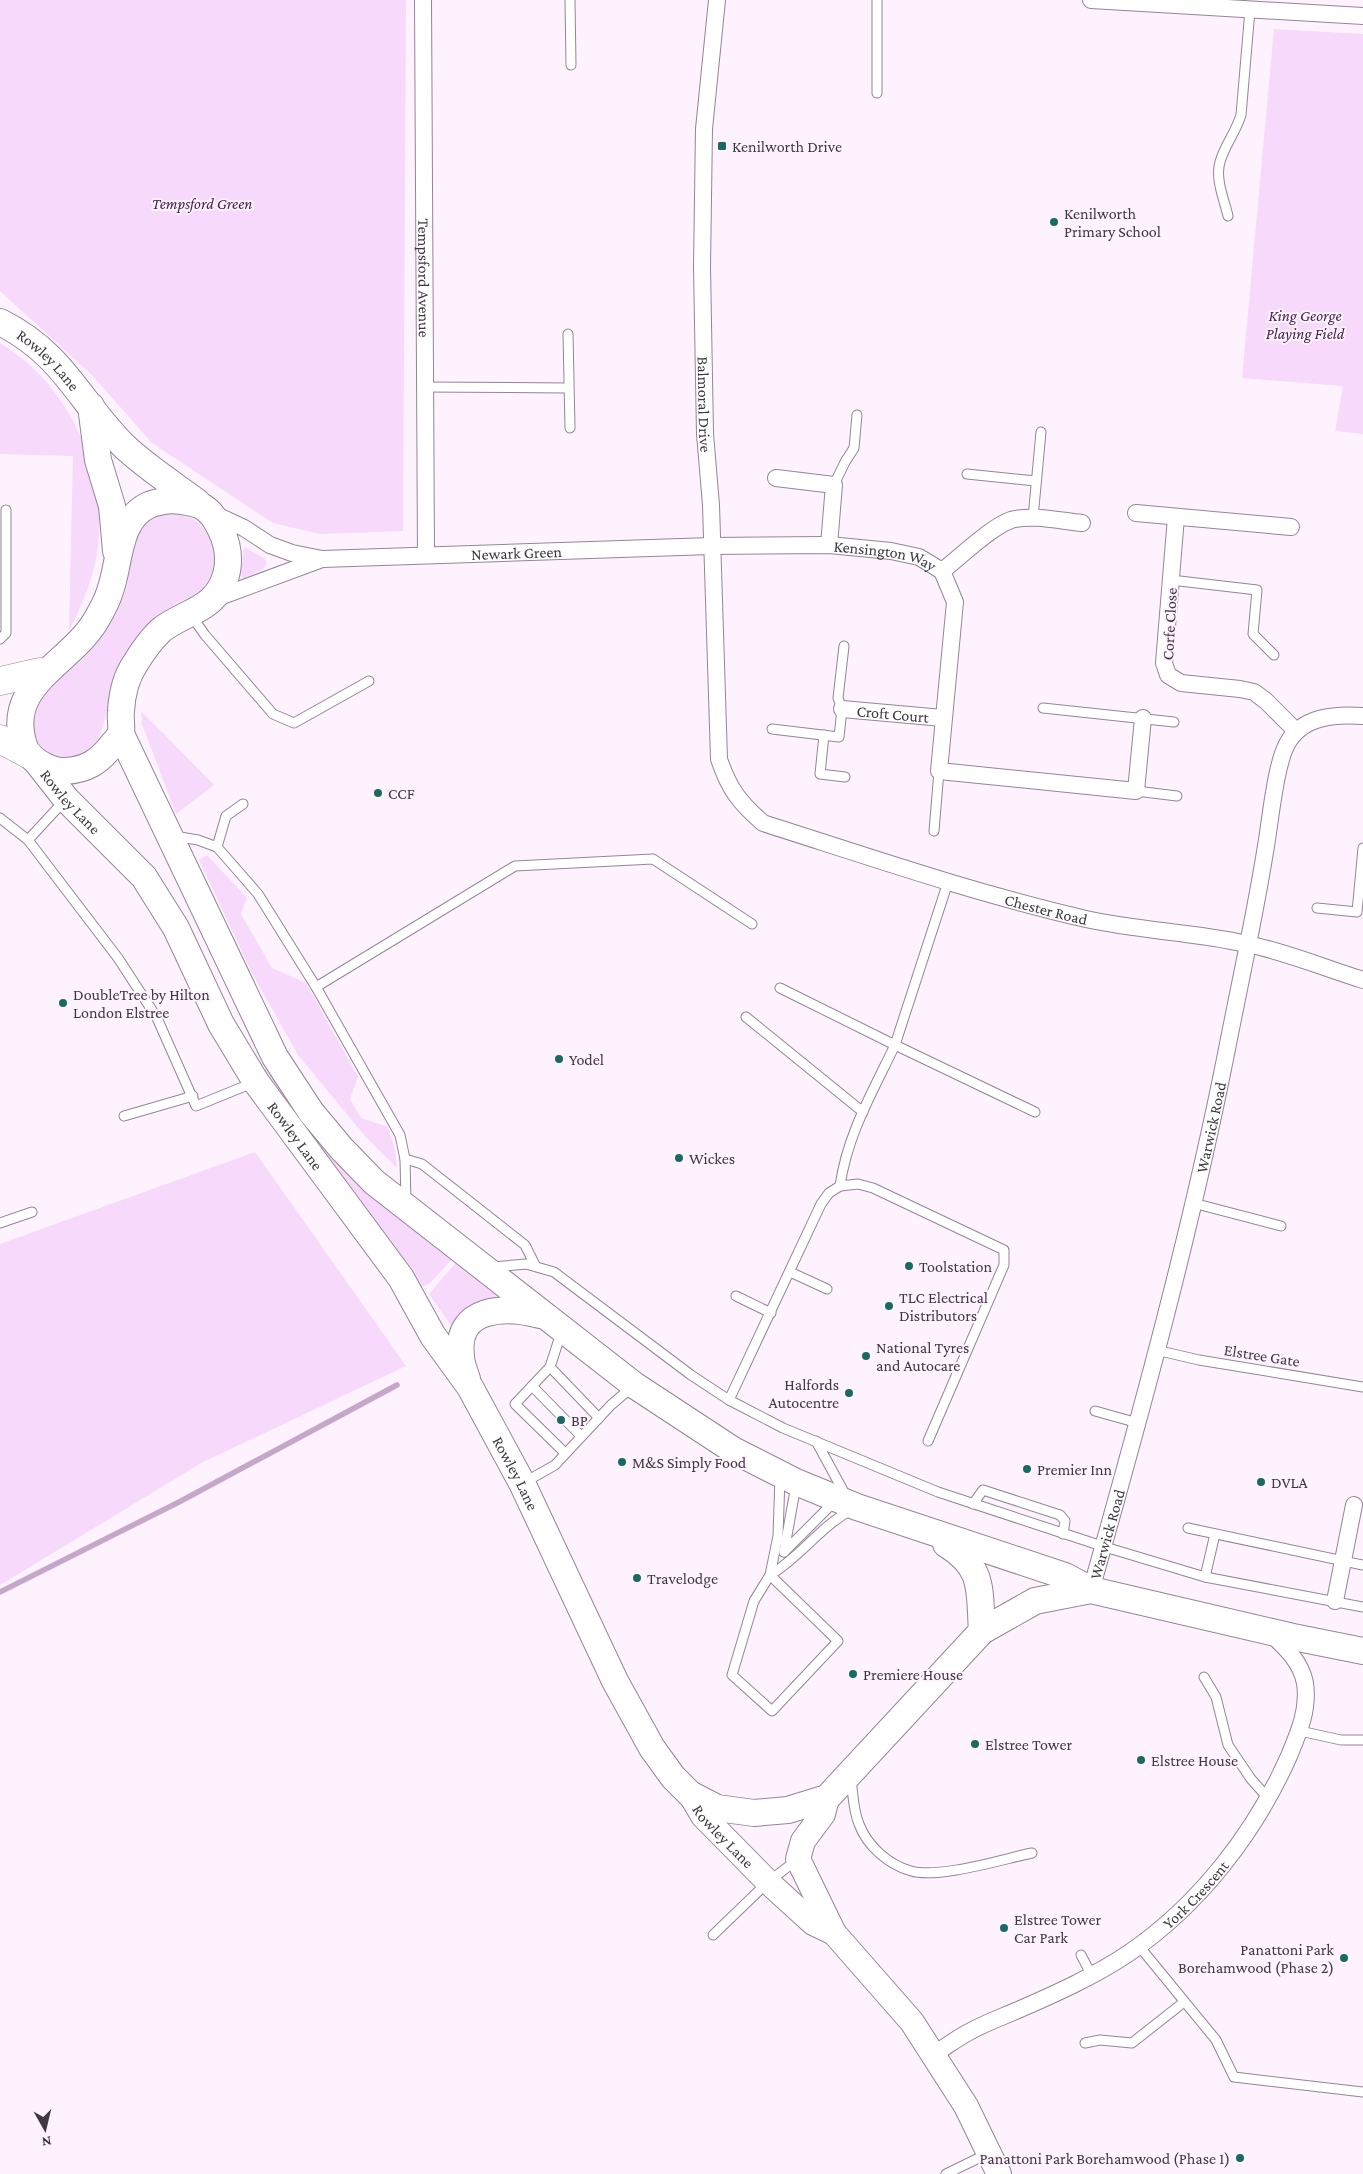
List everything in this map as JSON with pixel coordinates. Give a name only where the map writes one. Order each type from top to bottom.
[{"type":"highway","points":[[0,681],[40,672]]},
{"type":"highway","points":[[0,739],[33,758]]},
{"type":"main road","name":"Rowley Lane","points":[[0,322],[33,342],[49,355],[130,451],[208,509]]},
{"type":"main road","name":"Rowley Lane","points":[[90,405],[98,460],[112,506],[116,558],[111,591],[95,622],[72,649],[40,672],[28,683],[20,695],[15,708],[14,724],[18,739],[66,799],[144,877],[176,928],[221,1024],[256,1082],[401,1278],[434,1336],[470,1387],[522,1483],[615,1681],[652,1748],[673,1777],[690,1794]]},
{"type":"main road","points":[[33,758],[60,772],[78,771],[101,759],[120,734],[124,691],[133,667],[145,648],[160,631],[200,606],[227,574],[229,560],[222,532],[208,509],[189,501],[171,500],[148,505],[131,520],[116,558]]},
{"type":"main road","name":"Rowley Lane","points":[[120,734],[275,1058],[293,1088],[341,1148],[374,1182],[634,1385],[714,1439],[788,1478],[848,1503],[926,1531]]},
{"type":"main road","points":[[470,1387],[461,1357],[461,1341],[468,1325],[482,1313],[503,1309],[521,1310],[553,1323]]},
{"type":"main road","points":[[926,1531],[1065,1576],[1092,1590],[1282,1635],[1363,1651]]},
{"type":"main road","points":[[926,1531],[956,1550],[975,1570],[982,1599],[982,1631]]},
{"type":"main road","points":[[690,1794],[717,1808],[754,1813],[788,1810],[827,1798],[982,1631],[1035,1601],[1092,1590]]},
{"type":"street","name":"Tempsford Avenue","points":[[423,0],[423,387],[426,555]]},
{"type":"street","name":"Balmoral Drive","points":[[717,0],[704,129],[702,196],[705,434],[711,505],[719,759],[727,782],[741,804]]},
{"type":"street","points":[[1092,0],[1363,16]]},
{"type":"street","points":[[776,478],[834,485],[829,545]]},
{"type":"street","name":"Newark Green","points":[[208,509],[244,528],[270,545],[292,553],[322,559],[712,546]]},
{"type":"street","points":[[1136,513],[1291,528]]},
{"type":"street","name":"Corfe Close","points":[[1176,517],[1164,663],[1168,675],[1181,683],[1240,688],[1254,692],[1266,701],[1296,731]]},
{"type":"street","points":[[942,571],[995,529],[1012,520],[1033,518],[1082,523]]},
{"type":"street","name":"Kensington Way","points":[[712,546],[829,545],[918,557],[942,571],[955,602],[939,772]]},
{"type":"street","name":"Newark Green","points":[[200,606],[322,559]]},
{"type":"street","name":"Croft Court","points":[[842,709],[943,718]]},
{"type":"street","name":"Warwick Road","points":[[1092,1590],[1138,1423],[1193,1203],[1248,944],[1282,754],[1296,731],[1318,718],[1336,715],[1363,716]]},
{"type":"street","points":[[939,772],[1136,791],[1143,718]]},
{"type":"street","name":"Chester Road","points":[[741,804],[763,823],[948,882],[1086,919],[1150,931],[1210,937],[1248,944],[1289,955],[1363,980]]},
{"type":"street","points":[[1335,1601],[1354,1505]]},
{"type":"street","name":"York Crescent","points":[[934,2054],[970,2031],[1044,1999],[1139,1946],[1203,1888],[1243,1840],[1268,1798],[1300,1731],[1305,1711],[1304,1681],[1300,1666],[1282,1635]]},
{"type":"street","name":"Rowley Lane","points":[[690,1794],[704,1816],[768,1882],[813,1923],[834,1933],[912,2022],[966,2106],[999,2174]]},
{"type":"street","points":[[827,1798],[823,1814],[803,1841],[798,1859],[834,1933]]},
{"type":"lane","points":[[570,0],[571,64]]},
{"type":"lane","points":[[877,0],[878,93]]},
{"type":"lane","points":[[1228,216],[1219,176],[1220,161],[1237,130],[1241,115],[1250,10]]},
{"type":"lane","points":[[568,334],[570,428]]},
{"type":"lane","points":[[423,387],[568,388]]},
{"type":"lane","points":[[834,485],[844,462],[854,448],[857,415]]},
{"type":"lane","points":[[1033,518],[1041,432]]},
{"type":"lane","points":[[967,474],[1036,481]]},
{"type":"lane","points":[[0,639],[6,633],[6,510]]},
{"type":"lane","points":[[1171,580],[1257,590],[1253,634],[1274,655]]},
{"type":"lane","points":[[200,606],[205,635],[272,714],[294,723],[369,681]]},
{"type":"lane","name":"Croft Court","points":[[824,735],[839,737],[842,709],[838,698],[844,646]]},
{"type":"lane","points":[[1044,708],[1174,722]]},
{"type":"lane","points":[[772,729],[824,735],[820,774],[845,777]]},
{"type":"lane","name":"Kensington Way","points":[[934,831],[939,772]]},
{"type":"lane","points":[[1136,791],[1177,796]]},
{"type":"lane","points":[[28,840],[66,799]]},
{"type":"lane","points":[[217,847],[226,816],[243,804]]},
{"type":"lane","points":[[0,818],[28,840],[118,958],[157,1018],[196,1106],[256,1082]]},
{"type":"lane","points":[[169,836],[198,840],[217,847],[258,894],[316,988],[400,1135],[405,1159],[406,1208]]},
{"type":"lane","points":[[1317,908],[1357,912],[1363,848]]},
{"type":"lane","points":[[316,988],[515,866],[653,859],[752,924]]},
{"type":"lane","points":[[840,1186],[843,1161],[863,1112],[895,1045],[948,882]]},
{"type":"lane","points":[[780,988],[1035,1112]]},
{"type":"lane","points":[[746,1017],[863,1112]]},
{"type":"lane","points":[[124,1116],[193,1096]]},
{"type":"lane","points":[[405,1159],[422,1164],[525,1245],[535,1265]]},
{"type":"lane","points":[[729,1400],[821,1204],[829,1193],[840,1186],[858,1184],[873,1188],[1004,1250],[1004,1265],[928,1441]]},
{"type":"lane","points":[[1193,1203],[1282,1226]]},
{"type":"lane","points":[[0,1223],[32,1212]]},
{"type":"lane","points":[[483,1268],[526,1264],[535,1265],[554,1272],[691,1375],[729,1400],[783,1428],[973,1504],[1062,1534],[1205,1576],[1363,1607]]},
{"type":"lane","points":[[790,1272],[827,1288]]},
{"type":"lane","points":[[736,1296],[771,1313]]},
{"type":"lane","points":[[553,1323],[550,1368],[515,1404],[565,1453]]},
{"type":"lane","name":"Elstree Gate","points":[[1156,1350],[1199,1360],[1363,1387]]},
{"type":"lane","points":[[550,1368],[599,1418]]},
{"type":"lane","points":[[522,1483],[554,1465],[611,1405],[634,1385]]},
{"type":"lane","points":[[532,1386],[581,1436]]},
{"type":"lane","points":[[1095,1410],[1138,1423]]},
{"type":"lane","points":[[816,1441],[848,1503]]},
{"type":"lane","points":[[788,1478],[784,1552],[848,1503]]},
{"type":"lane","points":[[770,1575],[838,1641],[772,1711],[732,1675],[754,1601],[770,1575],[778,1536],[781,1499],[788,1478]]},
{"type":"lane","points":[[973,1504],[983,1490],[1060,1516],[1065,1521],[1062,1534]]},
{"type":"lane","points":[[770,1575],[786,1565],[848,1503]]},
{"type":"lane","points":[[1188,1528],[1363,1565]]},
{"type":"lane","points":[[1205,1576],[1214,1534]]},
{"type":"lane","points":[[1204,1677],[1216,1697],[1228,1745],[1251,1779],[1268,1798]]},
{"type":"lane","points":[[1300,1731],[1341,1740],[1363,1740]]},
{"type":"lane","points":[[850,1773],[859,1824],[871,1845],[886,1859],[912,1872],[944,1872],[1032,1853]]},
{"type":"lane","points":[[713,1935],[768,1882],[798,1859]]},
{"type":"lane","points":[[1139,1946],[1216,2040],[1234,2077],[1363,2092]]},
{"type":"lane","points":[[1081,1955],[1091,1974]]},
{"type":"lane","points":[[1085,2044],[1100,2040],[1132,2043],[1184,2002]]},
{"type":"lane","points":[[946,2174],[989,2153]]},
{"type":"green space","name":"Tempsford Green","points":[[0,0],[406,0],[403,531],[320,534],[273,523],[152,443],[91,374],[0,291]]},
{"type":"green space","name":"King George Playing Field","points":[[1274,29],[1363,34],[1363,434],[1335,431],[1343,386],[1242,378]]},
{"type":"green space","points":[[0,343],[26,361],[48,384],[67,410],[82,439],[92,469],[98,501],[99,533],[95,564],[84,598],[69,631],[73,456],[0,454]]},
{"type":"green space","points":[[179,512],[191,517],[200,525],[213,545],[214,568],[209,580],[192,596],[169,607],[135,637],[115,676],[100,735],[90,749],[69,758],[57,756],[45,750],[35,741],[30,705],[46,685],[83,659],[100,639],[118,610],[127,587],[132,547],[139,527],[156,515]]},
{"type":"green space","points":[[244,547],[264,558],[267,564],[263,569],[244,578],[240,576]]},
{"type":"green space","points":[[141,711],[214,785],[176,814],[142,724]]},
{"type":"green space","points":[[207,855],[247,898],[241,914],[272,968],[306,983],[358,1077],[350,1099],[361,1118],[388,1127],[395,1149],[397,1168],[366,1137],[298,1055],[252,973],[199,860]]},
{"type":"green space","points":[[271,1066],[455,1256],[430,1283],[418,1289],[261,1071]]},
{"type":"green space","points":[[255,1152],[406,1366],[203,1462],[0,1585],[0,1244]]},
{"type":"green space","points":[[459,1259],[503,1294],[500,1298],[453,1328],[429,1294]]},
{"type":"waterway","points":[[0,1592],[181,1501],[397,1385]]},
{"type":"place","name":"Kenilworth Drive","points":[[722,146]]},
{"type":"place","name":"Kenilworth Primary School","points":[[1054,222]]},
{"type":"place","name":"CCF","points":[[378,793]]},
{"type":"place","name":"DoubleTree by Hilton London Elstree","points":[[63,1003]]},
{"type":"place","name":"Yodel","points":[[559,1059]]},
{"type":"place","name":"Wickes","points":[[679,1158]]},
{"type":"place","name":"Toolstation","points":[[909,1266]]},
{"type":"place","name":"TLC Electrical Distributors","points":[[889,1306]]},
{"type":"place","name":"National Tyres and Autocare","points":[[866,1356]]},
{"type":"place","name":"Halfords Autocentre","points":[[849,1393]]},
{"type":"place","name":"BP","points":[[561,1420]]},
{"type":"place","name":"M&S Simply Food","points":[[622,1462]]},
{"type":"place","name":"Premier Inn","points":[[1027,1469]]},
{"type":"place","name":"DVLA","points":[[1261,1482]]},
{"type":"place","name":"Travelodge","points":[[637,1578]]},
{"type":"place","name":"Premiere House","points":[[853,1674]]},
{"type":"place","name":"Elstree Tower","points":[[975,1744]]},
{"type":"place","name":"Elstree House","points":[[1141,1760]]},
{"type":"place","name":"Elstree Tower Car Park","points":[[1004,1928]]},
{"type":"place","name":"Panattoni Park Borehamwood (Phase 2)","points":[[1344,1958]]},
{"type":"place","name":"Panattoni Park Borehamwood (Phase 1)","points":[[1240,2158]]}]
